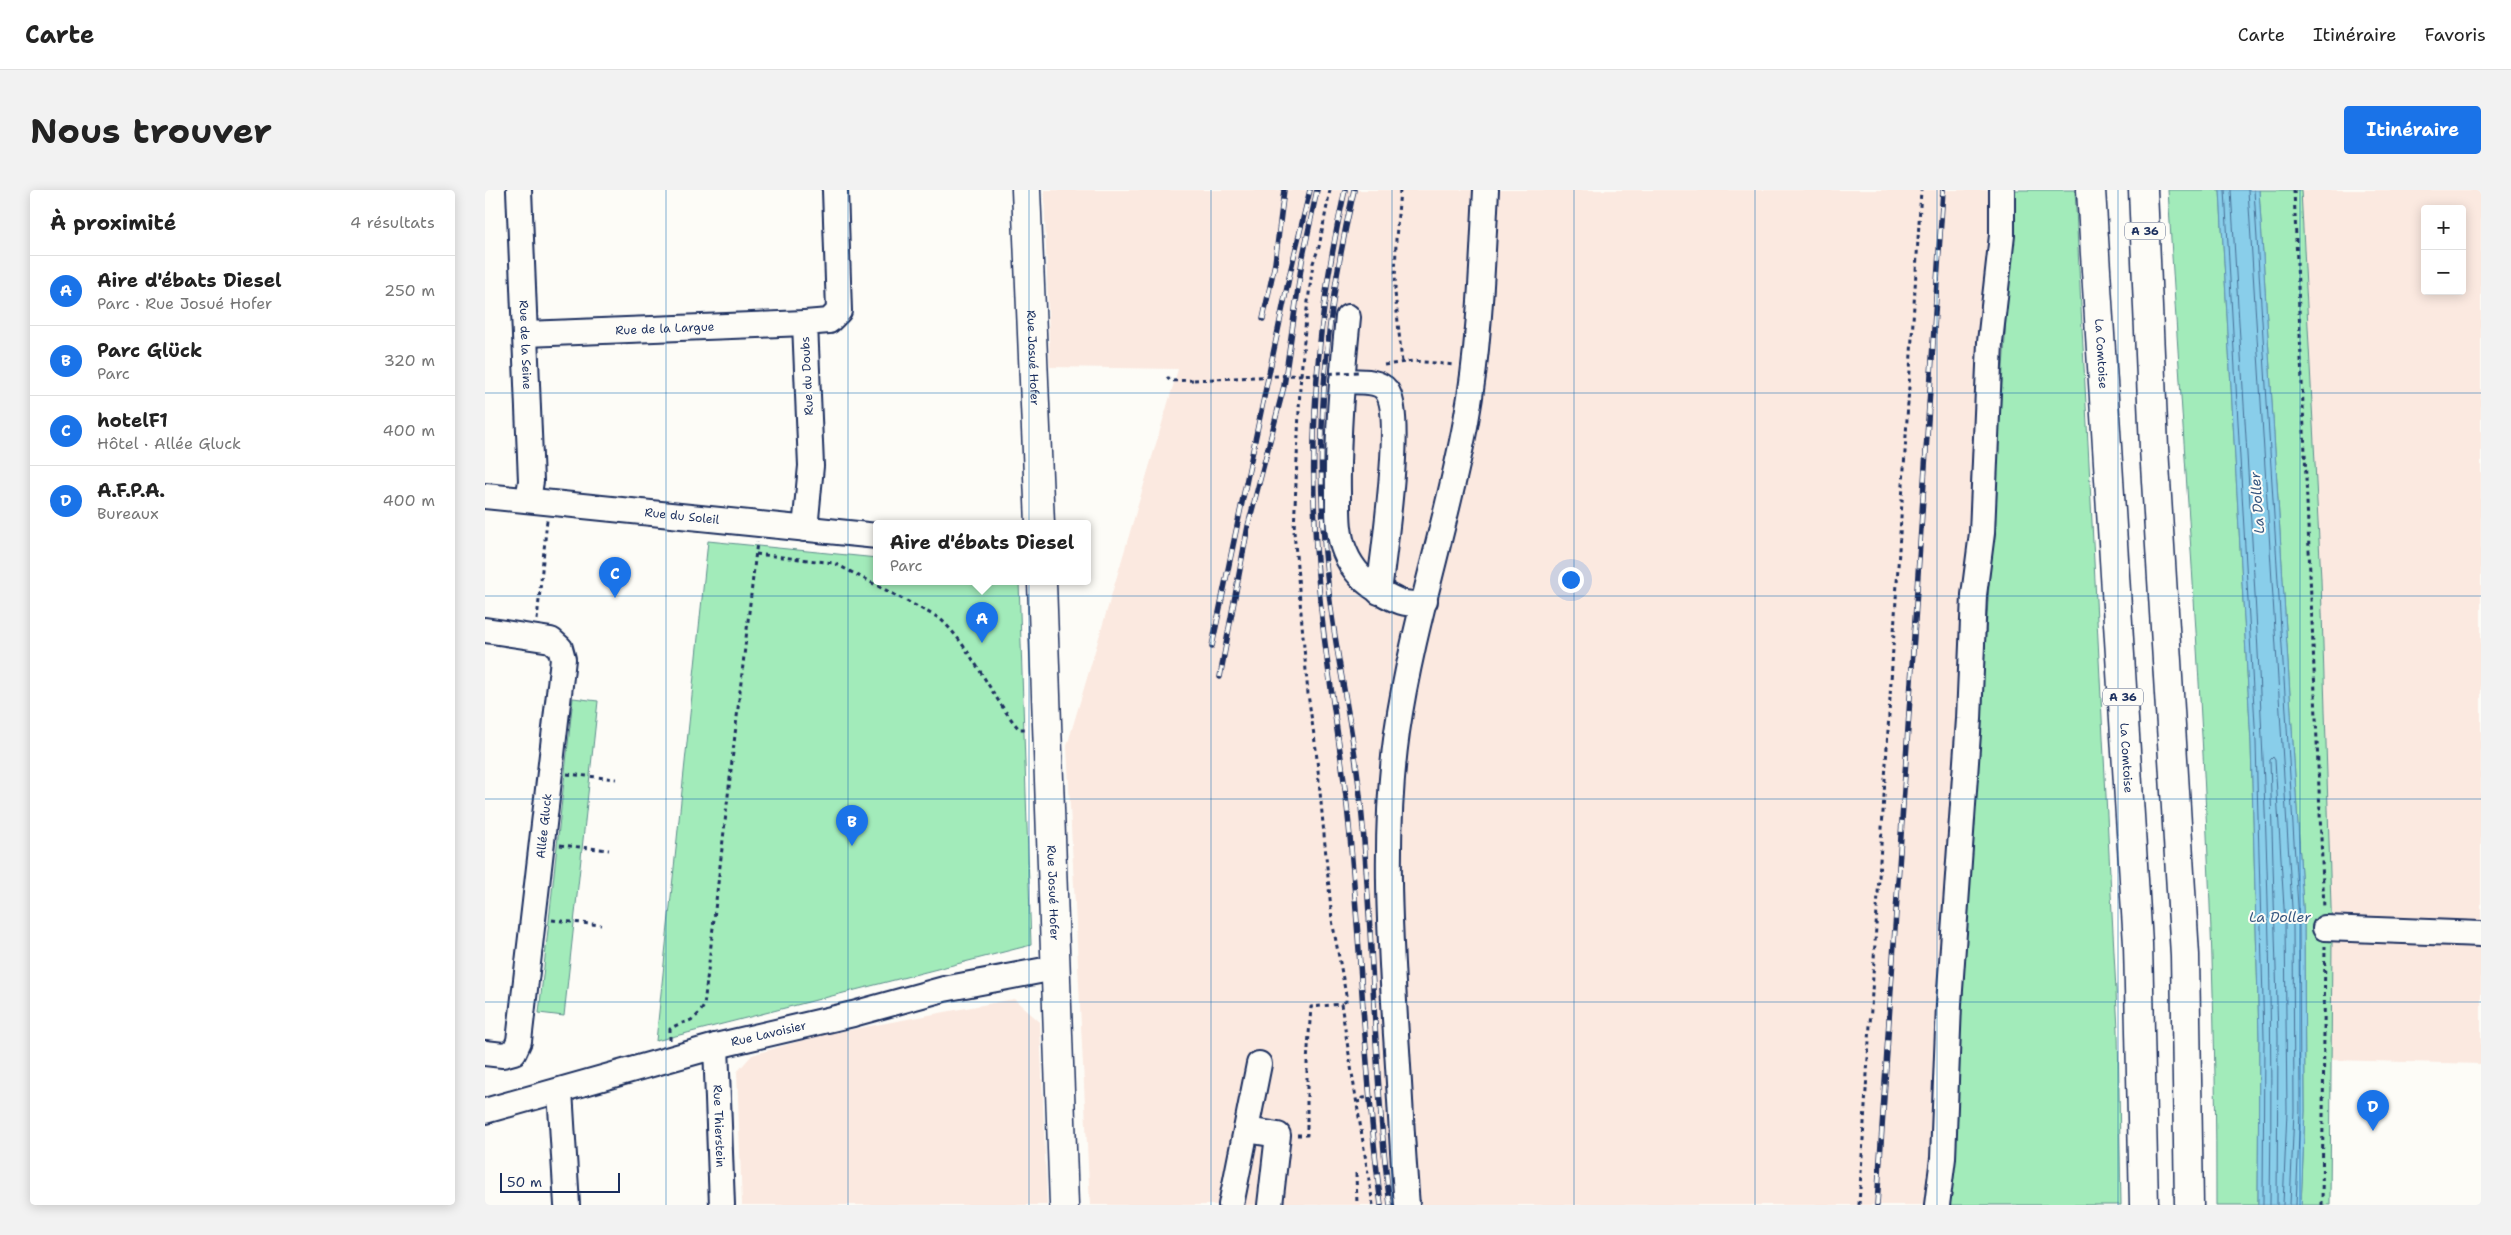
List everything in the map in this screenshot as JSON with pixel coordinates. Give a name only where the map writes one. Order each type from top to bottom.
[{"type":"main road","name":"Rue Josué Hofer","points":[[1026,190],[1040,520]]},
{"type":"main road","name":"La Comtoise","points":[[2091,190],[2137,934],[2145,1205]]},
{"type":"main road","name":"A 36","points":[[2143,190],[2154,458],[2185,955],[2189,1205]]},
{"type":"main road","name":"Rue Josué Hofer","points":[[1042,585],[1064,1205]]},
{"type":"street","name":"Rue de la Seine","points":[[519,190],[531,481],[538,501]]},
{"type":"street","name":"Rue du Doubs","points":[[805,529],[811,466],[805,323],[829,321],[839,311],[835,190]]},
{"type":"street","points":[[1407,1205],[1389,934],[1392,809],[1398,726],[1465,423],[1474,368],[1481,303],[1486,190]]},
{"type":"street","points":[[1937,1205],[1943,1158],[1949,1004],[1969,719],[1974,595],[1982,533],[1990,342],[2002,235],[2002,190]]},
{"type":"street","points":[[1348,317],[1351,376],[1337,465],[1340,532],[1345,554],[1354,570],[1379,592],[1400,602],[1417,604],[1425,601]]},
{"type":"street","name":"Rue de la Largue","points":[[526,334],[805,323]]},
{"type":"street","points":[[1351,376],[1378,384],[1387,391],[1393,406],[1395,435],[1379,592]]},
{"type":"street","name":"Rue du Soleil","points":[[485,496],[873,536]]},
{"type":"street","name":"Allée Gluck","points":[[485,630],[535,636],[551,640],[560,648],[563,659],[519,1041],[514,1052],[503,1056],[485,1053]]},
{"type":"street","points":[[2325,928],[2481,934]]},
{"type":"street","name":"Rue Lavoisier","points":[[485,1111],[716,1046],[853,1014],[944,989],[1055,968]]},
{"type":"street","name":"Rue Thierstein","points":[[716,1046],[722,1205]]},
{"type":"street","points":[[1231,1205],[1259,1064]]},
{"type":"street","points":[[560,1091],[567,1205]]},
{"type":"street","points":[[1246,1130],[1278,1135],[1270,1205]]},
{"type":"path","points":[[1278,1135],[1307,1135],[1307,1062],[1311,1007],[1341,1004],[1346,1001],[1331,910],[1316,749],[1308,694],[1295,532],[1299,405],[1306,317],[1313,263],[1319,247],[1330,190]]},
{"type":"path","points":[[1400,190],[1396,239],[1395,292],[1402,362]]},
{"type":"path","points":[[1859,1205],[1921,190]]},
{"type":"path","points":[[2294,190],[2325,928],[2322,1205]]},
{"type":"path","points":[[1377,363],[1385,365],[1402,362],[1435,362],[1474,368]]},
{"type":"path","points":[[1167,377],[1170,381],[1351,376]]},
{"type":"path","points":[[535,636],[538,501]]},
{"type":"path","points":[[674,1058],[669,1034],[670,1029],[689,1023],[697,1017],[704,1006],[760,524]]},
{"type":"path","points":[[756,554],[834,563],[873,583]]},
{"type":"path","points":[[876,585],[939,618],[952,629],[1001,708],[1019,729],[1035,729]]},
{"type":"path","points":[[550,773],[616,779]]},
{"type":"path","points":[[542,843],[609,850]]},
{"type":"path","points":[[534,918],[601,925]]},
{"type":"path","points":[[1341,1004],[1373,1205]]},
{"type":"path","points":[[1357,1102],[1363,1101],[1363,1098],[1389,1096],[1390,1100],[1399,1100]]},
{"type":"path","points":[[1356,1174],[1357,1205]]},
{"type":"shaded area","points":[[1044,190],[2011,190],[2005,338],[1949,1205],[1090,1205],[1067,746],[1178,369],[1050,367]]},
{"type":"shaded area","points":[[2301,190],[2481,190],[2481,1064],[2331,1060],[2332,939],[2321,579]]},
{"type":"shaded area","points":[[1014,999],[1040,1022],[1047,1205],[742,1205],[737,1072],[752,1055],[817,1036]]},
{"type":"green space","points":[[2011,190],[2075,190],[2118,1030],[2121,1205],[1949,1205],[2005,338]]},
{"type":"green space","points":[[2168,190],[2220,190],[2251,743],[2259,1037],[2258,1205],[2216,1205],[2212,951],[2207,824]]},
{"type":"green space","points":[[2259,190],[2301,190],[2321,579],[2332,939],[2330,1205],[2301,1205],[2305,1111],[2304,923]]},
{"type":"green space","points":[[708,541],[873,558],[873,585],[1019,585],[1031,945],[656,1041]]},
{"type":"green space","points":[[573,698],[598,701],[564,1016],[539,1013]]},
{"type":"water","name":"La Doller","points":[[2220,190],[2259,190],[2304,923],[2305,1111],[2301,1205],[2258,1205],[2259,1037],[2251,743]]},
{"type":"railway","points":[[1263,319],[1275,263],[1284,190]]},
{"type":"railway","points":[[1212,646],[1290,273],[1310,190]]},
{"type":"railway","points":[[1220,677],[1248,526],[1284,386],[1302,261],[1317,190]]},
{"type":"railway","points":[[1345,190],[1335,239],[1320,338],[1314,438],[1315,538],[1325,643],[1347,806],[1370,1106],[1381,1205]]},
{"type":"railway","points":[[1354,190],[1343,240],[1328,340],[1324,390],[1322,492],[1329,593],[1355,752],[1361,806],[1369,906],[1380,1105],[1390,1205]]},
{"type":"railway","points":[[1877,1205],[1943,190]]},
{"type":"place","name":"hotelF1","points":[[615,598]]},
{"type":"place","name":"Aire d'ébats Diesel","points":[[982,643]]},
{"type":"place","name":"Parc Glück","points":[[852,846]]},
{"type":"place","name":"A.F.P.A.","points":[[2373,1131]]}]
